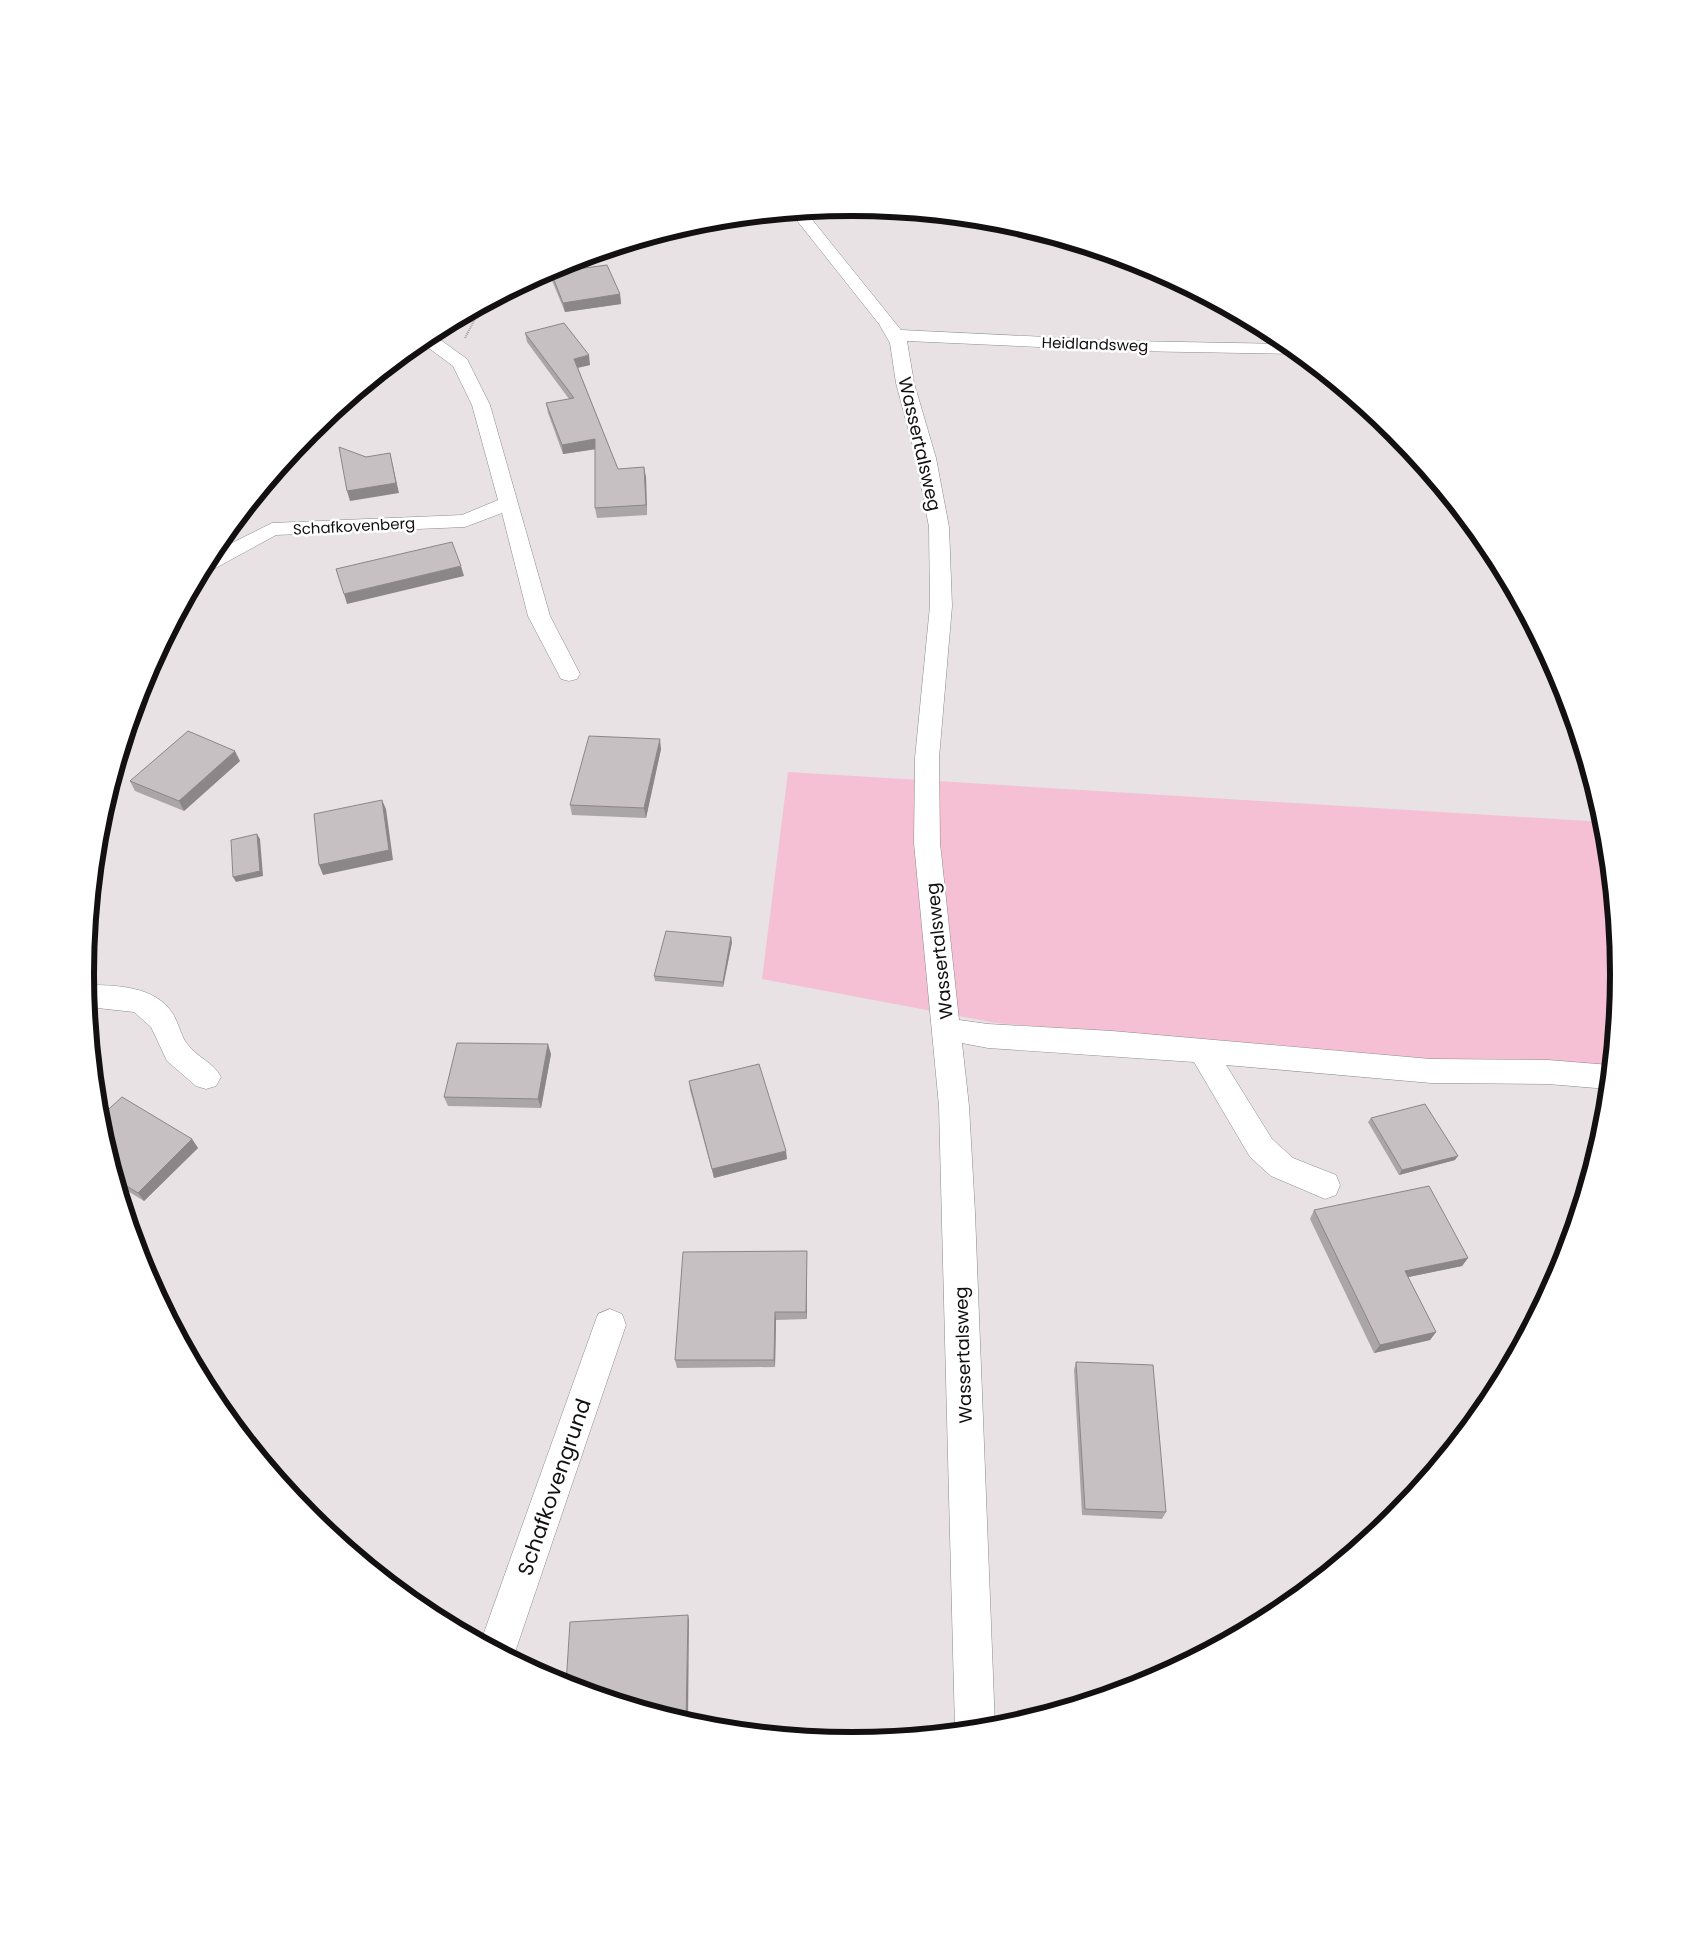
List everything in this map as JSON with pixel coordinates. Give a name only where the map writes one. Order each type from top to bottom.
[{"type":"street","name":"Wassertalsweg","points":[[802,217],[909,350],[905,383],[926,458],[939,527],[942,606],[927,758],[927,843],[947,1029],[960,1213],[975,1722]]},
{"type":"street","points":[[909,350],[947,337]]},
{"type":"street","name":"Heidlandsweg","points":[[909,350],[947,337],[1129,346],[1281,350]]},
{"type":"street","points":[[431,344],[436,345],[461,363],[481,405],[539,616],[568,674]]},
{"type":"street","name":"Schafkovenberg","points":[[219,558],[272,530],[465,521],[509,503]]},
{"type":"street","points":[[94,997],[141,1001],[162,1020],[177,1053],[206,1077]]},
{"type":"street","points":[[947,1029],[988,1036],[1112,1043],[1431,1071],[1548,1072],[1603,1077]]},
{"type":"street","points":[[1203,1052],[1261,1148],[1282,1167],[1326,1185]]},
{"type":"street","name":"Schafkovengrund","points":[[499,1645],[610,1325]]},
{"type":"path","points":[[455,359],[477,315]]},
{"type":"shaded area","points":[[788,772],[1595,821],[1604,875],[1609,924],[1609,1024],[1603,1077],[996,1023],[762,979]]},
{"type":"building","points":[[607,265],[620,294],[563,303],[553,277],[576,268]]},
{"type":"building","points":[[564,323],[589,355],[574,359],[618,469],[644,467],[646,505],[595,508],[595,439],[562,445],[546,403],[574,398],[525,333]]},
{"type":"building","points":[[339,447],[366,457],[390,453],[396,483],[347,491]]},
{"type":"building","points":[[452,542],[461,566],[344,594],[336,569]]},
{"type":"building","points":[[188,731],[235,751],[179,801],[130,781]]},
{"type":"building","points":[[589,736],[660,739],[644,808],[570,805]]},
{"type":"building","points":[[382,800],[389,850],[319,865],[314,814]]},
{"type":"building","points":[[257,834],[260,871],[233,877],[231,840]]},
{"type":"building","points":[[666,931],[731,937],[723,982],[654,976]]},
{"type":"building","points":[[457,1043],[548,1044],[538,1099],[444,1097]]},
{"type":"building","points":[[759,1064],[786,1151],[712,1169],[689,1081]]},
{"type":"building","points":[[122,1097],[192,1139],[138,1193],[124,1184],[106,1111]]},
{"type":"building","points":[[1425,1104],[1458,1156],[1402,1170],[1371,1118]]},
{"type":"building","points":[[1429,1186],[1468,1258],[1405,1271],[1436,1332],[1380,1345],[1314,1210]]},
{"type":"building","points":[[807,1251],[806,1312],[775,1312],[774,1360],[675,1360],[683,1252]]},
{"type":"building","points":[[1076,1362],[1153,1365],[1166,1512],[1085,1509]]},
{"type":"building","points":[[688,1615],[686,1714],[608,1692],[567,1677],[570,1622]]}]
